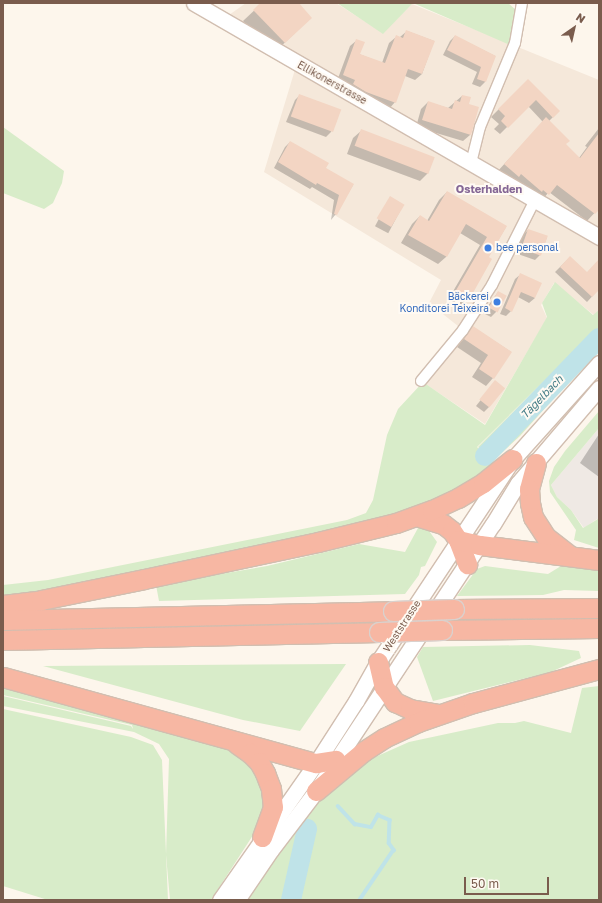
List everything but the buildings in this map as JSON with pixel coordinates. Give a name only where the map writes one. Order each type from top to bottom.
[{"type":"highway","points":[[3,605],[80,592],[378,528],[416,516],[446,504],[472,490],[513,459]]},
{"type":"highway","points":[[536,463],[530,490],[530,503],[533,517],[546,537],[571,556]]},
{"type":"highway","points":[[416,516],[443,524],[452,531],[458,540],[467,564]]},
{"type":"highway","points":[[458,540],[480,545],[599,560]]},
{"type":"highway","points":[[3,620],[599,608]]},
{"type":"highway","points":[[3,640],[599,628]]},
{"type":"highway","points":[[378,662],[384,687],[392,698],[404,707],[438,714]]},
{"type":"highway","points":[[316,791],[351,760],[374,744],[399,730],[438,714],[599,669]]},
{"type":"highway","points":[[3,677],[316,763],[336,760]]},
{"type":"highway","points":[[216,735],[233,742],[250,753],[266,773],[271,789],[272,807],[262,837]]},
{"type":"main road","name":"Ellikonerstrasse","points":[[194,3],[471,163],[533,203],[599,237]]},
{"type":"main road","name":"Weststrasse","points":[[220,900],[262,837],[316,763],[356,701],[378,662],[513,459],[599,363]]},
{"type":"main road","name":"Weststrasse","points":[[237,900],[271,850],[316,791],[480,545],[518,483],[599,388]]},
{"type":"street","points":[[471,163],[480,127],[515,43],[522,3]]},
{"type":"street","points":[[421,381],[463,330],[492,285],[533,203]]},
{"type":"shaded area","points":[[246,3],[336,3],[383,33],[412,4],[599,80],[599,310],[594,315],[554,283],[541,305],[547,318],[485,424],[421,381],[463,330],[429,303],[441,280],[264,172],[297,63],[229,15]]},
{"type":"shaded area","points":[[599,428],[599,521],[597,519],[584,528],[571,510],[557,497],[551,485]]},
{"type":"green space","points":[[337,3],[413,3],[383,34]]},
{"type":"green space","points":[[413,3],[508,3],[516,10],[510,45]]},
{"type":"green space","points":[[3,127],[64,171],[62,183],[53,203],[44,209],[3,193]]},
{"type":"green space","points":[[555,282],[593,315],[599,310],[599,348],[520,436],[493,461],[478,447],[564,361],[477,447],[495,464],[460,489],[381,521],[154,570],[3,597],[3,585],[48,580],[347,520],[366,513],[373,500],[387,435],[398,409],[423,382],[485,425],[547,317],[542,303]]},
{"type":"green space","points":[[599,411],[599,428],[551,485],[557,497],[571,510],[583,528],[598,519],[599,548],[574,540],[576,530],[550,492],[549,481],[554,467],[565,451]]},
{"type":"green space","points":[[418,528],[427,528],[437,542],[425,566],[421,567],[419,575],[405,594],[159,601],[156,585],[267,566],[359,544],[405,552]]},
{"type":"green space","points":[[485,566],[548,574],[561,566],[599,571],[599,591],[564,590],[543,595],[457,596],[477,569]]},
{"type":"green space","points":[[530,645],[579,651],[581,658],[551,672],[433,701],[417,657],[423,647]]},
{"type":"green space","points":[[346,664],[300,731],[243,720],[43,666]]},
{"type":"green space","points":[[3,685],[231,748],[252,763],[267,791],[266,815],[211,900],[170,900],[166,855],[169,759],[159,744],[134,732],[3,706],[3,696],[131,726],[133,729],[132,725],[3,695]]},
{"type":"green space","points":[[599,686],[599,900],[246,900],[284,845],[317,803],[337,784],[373,758],[409,742],[498,723],[515,723],[524,721],[571,733],[582,688]]},
{"type":"green space","points":[[3,709],[131,737],[153,745],[162,760],[168,900],[48,900],[3,886]]},
{"type":"waterway","name":"Tägelbach","points":[[485,456],[599,338]]},
{"type":"waterway","points":[[338,806],[355,824],[371,827],[378,815],[390,820],[389,843],[394,850],[360,900]]},
{"type":"waterway","name":"Tägelbach","points":[[291,900],[307,829]]},
{"type":"place","name":"bee personal","points":[[488,248]]},
{"type":"place","name":"Bäckerei Konditorei Teixeira","points":[[497,302]]},
{"type":"district","name":"Osterhalden","points":[[489,189]]}]
